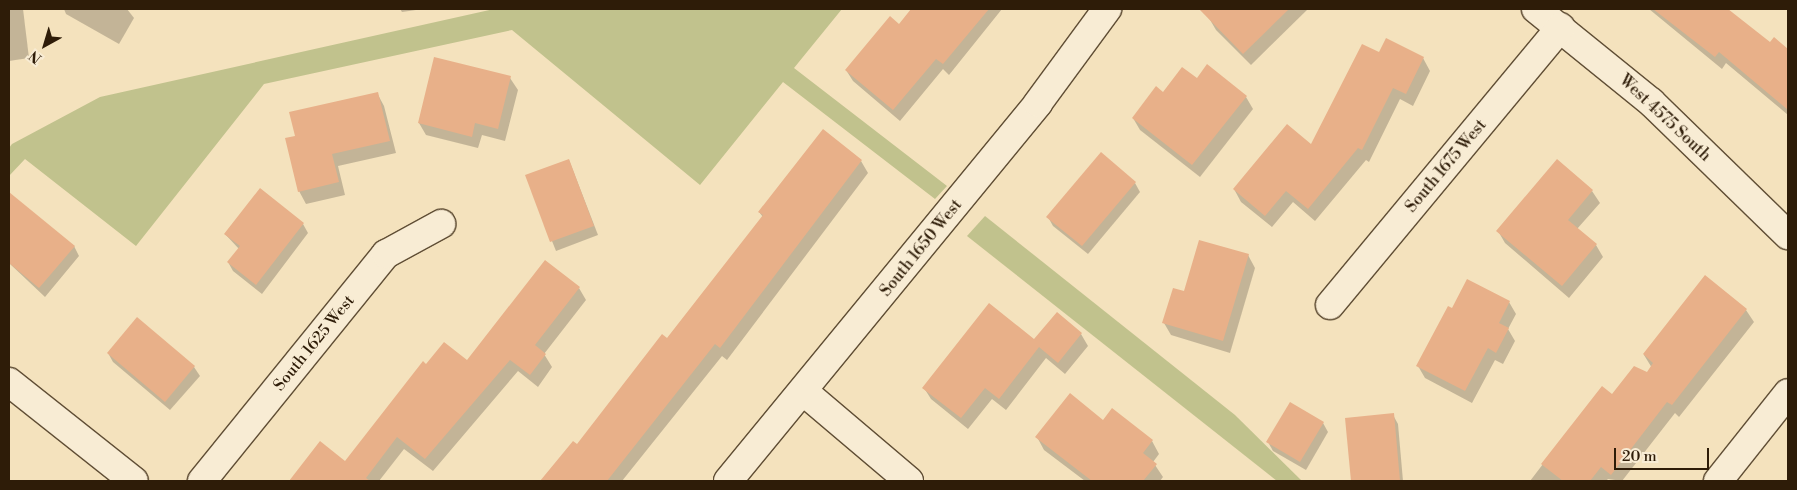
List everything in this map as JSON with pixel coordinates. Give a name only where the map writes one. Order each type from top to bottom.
[{"type":"street","name":"South 1650 West","points":[[728,481],[1038,103],[1107,9]]},
{"type":"street","name":"West 4575 South","points":[[1536,9],[1561,27],[1651,102],[1788,235]]},
{"type":"street","name":"South 1675 West","points":[[1330,305],[1561,27]]},
{"type":"street","name":"South 1625 West","points":[[202,481],[386,254],[441,224]]},
{"type":"street","points":[[9,382],[134,481]]},
{"type":"street","points":[[803,391],[909,481]]},
{"type":"street","points":[[1718,481],[1788,393]]},
{"type":"green space","points":[[494,9],[842,9],[794,68],[947,186],[935,199],[783,82],[700,185],[512,30],[264,84],[136,246],[25,159],[9,176],[9,148],[12,144],[100,97]]},
{"type":"green space","points":[[985,216],[1235,415],[1302,481],[1277,481],[967,236]]},
{"type":"building","points":[[911,9],[989,9],[943,64],[936,59],[893,110],[845,70],[890,16],[899,24]]},
{"type":"building","points":[[1199,9],[1289,9],[1243,54]]},
{"type":"building","points":[[1653,9],[1728,9],[1770,42],[1774,37],[1788,49],[1788,110],[1719,52],[1715,57]]},
{"type":"building","points":[[1386,38],[1424,57],[1406,94],[1393,88],[1362,150],[1358,148],[1308,209],[1286,191],[1265,216],[1233,189],[1287,124],[1311,144],[1362,44],[1379,52]]},
{"type":"building","points":[[434,57],[511,76],[498,129],[475,123],[472,137],[418,123]]},
{"type":"building","points":[[1207,64],[1247,96],[1192,165],[1132,118],[1156,86],[1163,92],[1182,67],[1197,78]]},
{"type":"building","points":[[378,92],[390,141],[332,154],[339,182],[298,192],[285,138],[295,136],[289,112]]},
{"type":"building","points":[[823,129],[862,160],[720,348],[715,344],[607,481],[540,481],[573,441],[577,444],[662,334],[667,338],[763,215],[758,212]]},
{"type":"building","points":[[1101,152],[1136,182],[1082,246],[1046,217]]},
{"type":"building","points":[[569,159],[594,226],[550,242],[525,175]]},
{"type":"building","points":[[1557,159],[1593,190],[1568,220],[1597,244],[1562,286],[1496,231]]},
{"type":"building","points":[[260,188],[304,223],[256,285],[227,262],[240,246],[224,234]]},
{"type":"building","points":[[9,192],[75,246],[39,288],[9,263]]},
{"type":"building","points":[[1199,240],[1249,254],[1223,341],[1162,323],[1173,288],[1184,291]]},
{"type":"building","points":[[545,260],[580,287],[535,345],[546,354],[530,375],[510,360],[425,459],[397,437],[366,478],[370,481],[289,481],[320,441],[345,461],[423,361],[426,364],[444,342],[467,360]]},
{"type":"building","points":[[1705,275],[1747,309],[1672,405],[1667,402],[1611,475],[1601,467],[1590,481],[1563,481],[1541,464],[1602,386],[1612,394],[1634,366],[1647,372],[1653,363],[1643,354]]},
{"type":"building","points":[[1467,279],[1510,301],[1499,323],[1509,328],[1496,353],[1488,348],[1465,391],[1416,366],[1448,306],[1452,308]]},
{"type":"building","points":[[989,303],[1034,339],[1057,312],[1082,333],[1058,363],[1039,347],[999,399],[985,388],[961,418],[922,388]]},
{"type":"building","points":[[137,317],[195,366],[165,402],[107,353]]},
{"type":"building","points":[[1070,393],[1103,420],[1112,408],[1153,440],[1143,453],[1157,464],[1143,481],[1092,481],[1035,437]]},
{"type":"building","points":[[1290,402],[1324,422],[1300,462],[1266,442]]},
{"type":"building","points":[[1394,413],[1400,481],[1351,481],[1345,418]]}]
